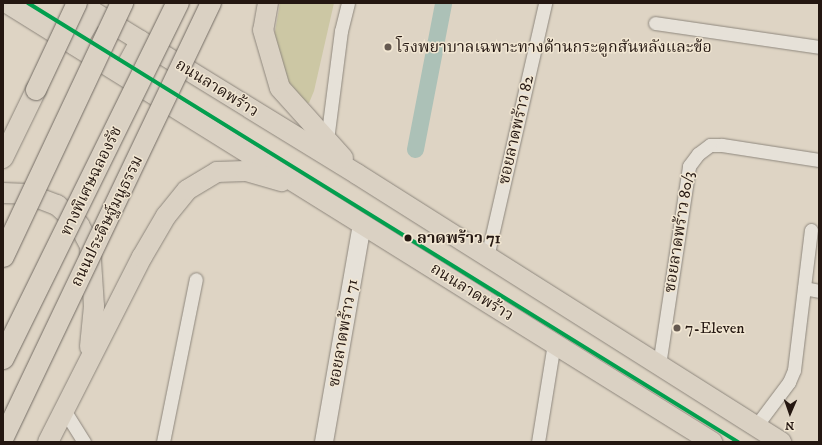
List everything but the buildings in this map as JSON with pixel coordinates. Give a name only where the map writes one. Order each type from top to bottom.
[{"type":"highway","points":[[3,256],[122,3]]},
{"type":"highway","name":"ทางพิเศษฉลองรัช","points":[[3,358],[178,3]]},
{"type":"main road","name":"ถนนลาดพร้าว","points":[[7,3],[712,442]]},
{"type":"main road","name":"ถนนประดิษฐ์มนูธรรม","points":[[3,439],[211,3]]},
{"type":"main road","points":[[268,3],[263,30],[280,88],[357,174]]},
{"type":"main road","name":"ถนนลาดพร้าว","points":[[83,6],[357,174],[782,442]]},
{"type":"main road","points":[[75,45],[83,6]]},
{"type":"main road","points":[[3,158],[83,6]]},
{"type":"main road","points":[[122,74],[140,41]]},
{"type":"main road","points":[[48,442],[89,357],[166,216],[187,190],[202,179],[217,172],[246,171],[290,183],[326,201]]},
{"type":"main road","points":[[3,193],[28,194],[57,205],[80,225],[90,246],[94,306],[89,357]]},
{"type":"street","points":[[327,140],[340,38],[348,3]]},
{"type":"street","name":"ซอยลาดพร้าว 82","points":[[487,257],[545,3]]},
{"type":"street","points":[[656,23],[819,46]]},
{"type":"street","name":"ซอยลาดพร้าว 80/3","points":[[659,365],[689,166],[693,160],[710,145],[722,144],[819,160]]},
{"type":"street","name":"ซอยลาดพร้าว 71","points":[[324,442],[362,224]]},
{"type":"street","points":[[756,426],[789,382],[794,370],[811,230]]},
{"type":"street","points":[[163,442],[196,279]]},
{"type":"street","points":[[804,288],[819,291]]},
{"type":"street","points":[[538,442],[554,343]]},
{"type":"street","points":[[64,410],[84,442]]},
{"type":"shaded area","points":[[280,3],[334,3],[314,91],[309,103],[303,102],[293,92],[282,72],[274,37]]},
{"type":"waterway","points":[[415,149],[443,3]]},
{"type":"transit line","points":[[28,3],[738,442]]},
{"type":"place","name":"โรงพยาบาลเฉพาะทางด้านกระดูกสันหลังและข้อ","points":[[388,47]]},
{"type":"place","name":"ลาดพร้าว 71","points":[[408,238]]},
{"type":"place","name":"7-Eleven","points":[[677,328]]}]
